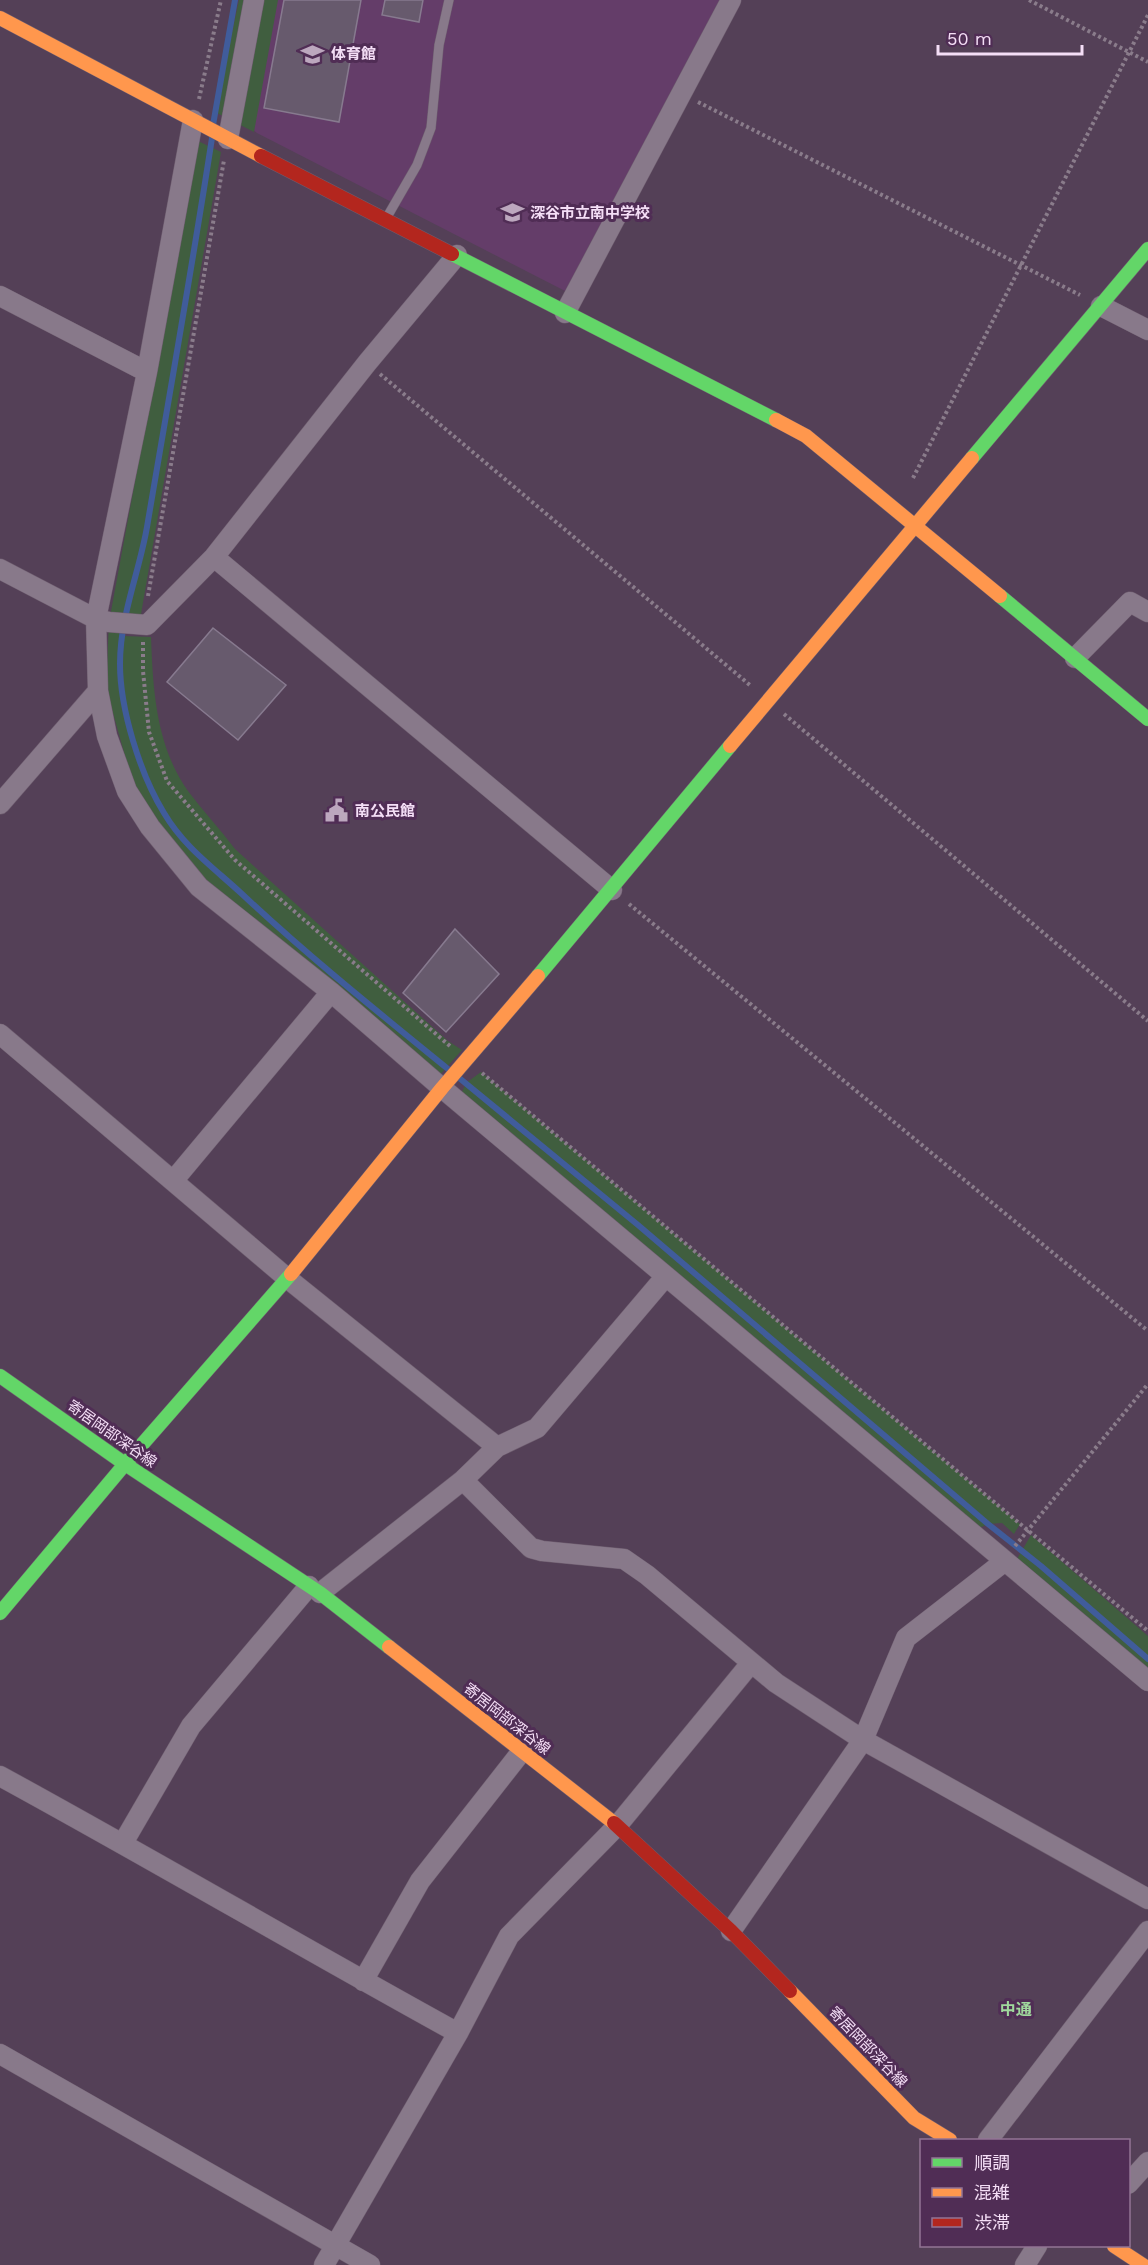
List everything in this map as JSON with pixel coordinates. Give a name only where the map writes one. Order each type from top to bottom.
[{"type":"street","points":[[228,140],[254,0]]},
{"type":"street","points":[[565,313],[731,0]]},
{"type":"street","points":[[0,18],[228,140],[457,255],[806,436],[1148,719]]},
{"type":"street","points":[[193,120],[102,621],[99,691],[107,736],[128,791],[150,827],[199,887],[331,992],[666,1276],[1008,1556],[1148,1681]]},
{"type":"street","points":[[0,1613],[125,1464],[287,1278],[442,1088],[612,890],[768,700],[1148,249]]},
{"type":"street","points":[[0,569],[102,621],[145,625],[214,557],[367,363],[457,255]]},
{"type":"street","points":[[0,297],[147,372]]},
{"type":"street","points":[[1101,306],[1148,330]]},
{"type":"street","points":[[214,557],[612,890]]},
{"type":"street","points":[[1074,658],[1130,602],[1148,612]]},
{"type":"street","points":[[0,804],[99,691]]},
{"type":"street","points":[[173,1181],[331,992]]},
{"type":"street","points":[[0,1034],[287,1278],[497,1448]]},
{"type":"street","points":[[123,1843],[191,1726],[314,1590],[463,1480],[497,1448],[537,1428],[666,1276]]},
{"type":"street","name":"寄居岡部深谷線","points":[[0,1376],[125,1464],[314,1590],[617,1826],[731,1930],[914,2118],[948,2139]]},
{"type":"street","points":[[463,1480],[531,1548],[624,1559],[647,1575],[776,1683],[863,1740],[1148,1899]]},
{"type":"street","points":[[731,1930],[863,1740],[906,1638],[1008,1556]]},
{"type":"street","points":[[324,2265],[458,2033],[509,1936],[617,1826],[751,1663]]},
{"type":"street","points":[[363,1981],[420,1881],[522,1751]]},
{"type":"street","points":[[0,1776],[458,2033]]},
{"type":"street","points":[[989,2139],[1148,1931]]},
{"type":"street","points":[[0,2054],[370,2265]]},
{"type":"street","points":[[1130,2182],[1148,2162]]},
{"type":"street","points":[[1025,2265],[1036,2247]]},
{"type":"street","points":[[1116,2247],[1143,2265]]},
{"type":"lane","points":[[386,219],[417,165],[431,128],[440,45],[449,0]]},
{"type":"path","points":[[193,120],[221,0]]},
{"type":"path","points":[[1029,0],[1148,62]]},
{"type":"path","points":[[913,478],[1148,15]]},
{"type":"path","points":[[682,93],[1101,306]]},
{"type":"path","points":[[228,140],[145,625],[143,671],[149,732],[167,781],[235,860],[466,1060],[1026,1532],[1148,1631]]},
{"type":"path","points":[[367,363],[1148,1021]]},
{"type":"path","points":[[612,890],[1148,1331]]},
{"type":"path","points":[[1008,1556],[1148,1384]]},
{"type":"shaded area","name":"深谷市立南中学校","points":[[266,0],[723,0],[569,293],[257,133],[243,121]]},
{"type":"green space","points":[[239,0],[278,0],[254,132],[215,112]]},
{"type":"green space","points":[[198,141],[221,152],[140,620],[123,619],[123,636],[151,637],[158,717],[169,755],[188,791],[235,849],[448,1041],[462,1050],[438,1077],[203,882],[156,824],[134,788],[106,688],[109,622]]},
{"type":"green space","points":[[481,1072],[1020,1524],[1014,1534],[1002,1523],[988,1524],[977,1529],[461,1094],[466,1083]],"holes":[[[505,1115],[701,1280],[505,1116]]]},
{"type":"green space","points":[[1031,1535],[1148,1636],[1148,1671],[1017,1559]]},
{"type":"building","name":"体育館","points":[[284,0],[361,0],[339,122],[264,108]]},
{"type":"building","points":[[385,0],[423,0],[419,22],[382,15]]},
{"type":"building","points":[[213,628],[286,685],[238,740],[167,682]]},
{"type":"building","points":[[455,929],[499,974],[446,1032],[403,993]]},
{"type":"waterway","points":[[213,125],[235,0]]},
{"type":"waterway","points":[[212,138],[144,544],[123,629],[121,682],[133,741],[155,797],[172,825],[190,847],[318,962],[448,1069]]},
{"type":"waterway","points":[[458,1077],[638,1225],[1148,1659]]},
{"type":"traffic: fast","points":[[972,458],[1148,249]]},
{"type":"traffic: fast","points":[[452,254],[776,420]]},
{"type":"traffic: fast","points":[[1000,596],[1148,719]]},
{"type":"traffic: fast","points":[[538,976],[730,746]]},
{"type":"traffic: fast","points":[[0,1613],[125,1464],[291,1274]]},
{"type":"traffic: fast","points":[[0,1376],[125,1464],[320,1593],[389,1647]]},
{"type":"traffic: slow","points":[[0,18],[261,156]]},
{"type":"traffic: slow","points":[[776,420],[806,436],[1000,596]]},
{"type":"traffic: slow","points":[[730,746],[972,458]]},
{"type":"traffic: slow","points":[[291,1274],[442,1088],[538,976]]},
{"type":"traffic: slow","points":[[389,1647],[614,1823]]},
{"type":"traffic: slow","points":[[790,1991],[914,2118],[948,2139]]},
{"type":"traffic: slow","points":[[1116,2247],[1143,2265]]},
{"type":"traffic: jam","points":[[261,156],[452,254]]},
{"type":"traffic: jam","points":[[614,1823],[731,1931],[790,1991]]},
{"type":"place","name":"体育館","points":[[313,54]]},
{"type":"place","name":"深谷市立南中学校","points":[[512,213]]},
{"type":"place","name":"南公民館","points":[[337,811]]},
{"type":"district","name":"中通","points":[[1016,2009]]}]
